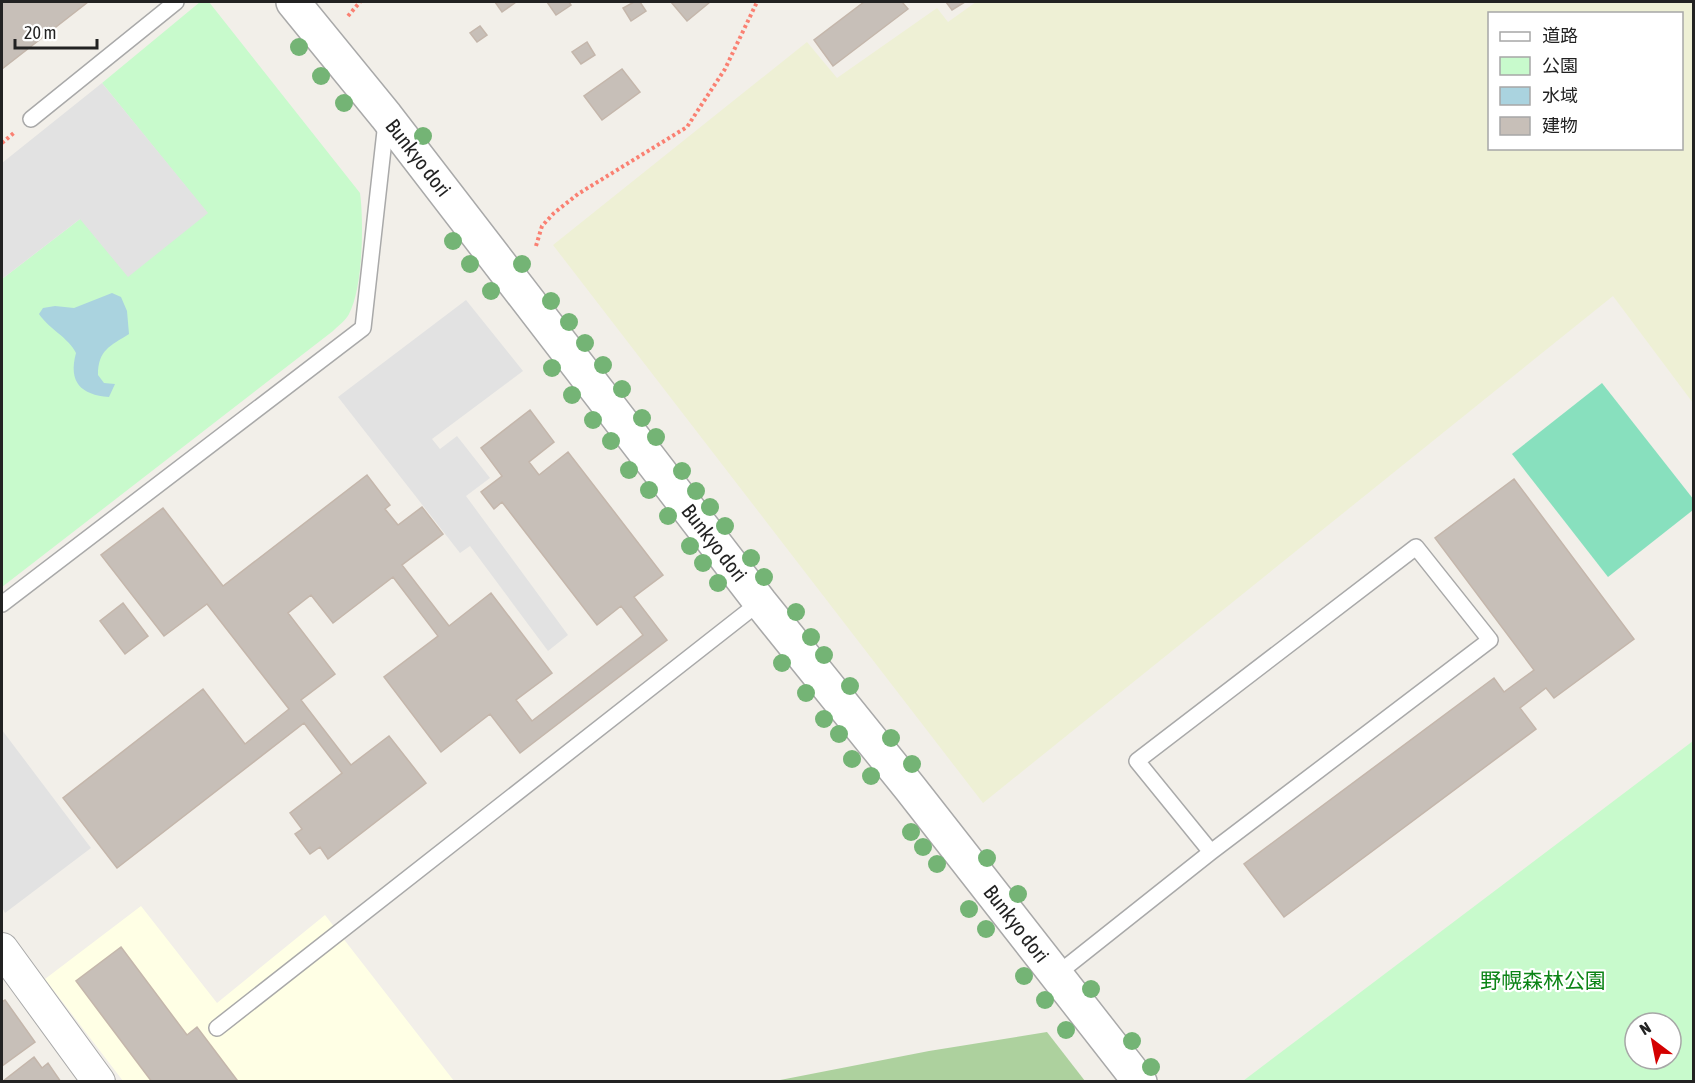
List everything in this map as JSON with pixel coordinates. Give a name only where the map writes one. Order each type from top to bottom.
[{"type":"street","name":"Bunkyo dori","points":[[293,2],[386,116],[760,602],[910,788],[1140,1082]]},
{"type":"street","points":[[2,949],[99,1082]]},
{"type":"lane","points":[[32,119],[176,2]]},
{"type":"lane","points":[[2,604],[363,328],[386,116]]},
{"type":"lane","points":[[1056,975],[1211,852],[1491,640],[1416,547],[1137,761],[1211,852]]},
{"type":"lane","points":[[217,1028],[760,602]]},
{"type":"path","points":[[348,16],[360,2]]},
{"type":"path","points":[[536,246],[542,226],[578,194],[687,127],[725,69],[757,2]]},
{"type":"shaded area","points":[[976,2],[1693,2],[1693,403],[1613,296],[983,803],[553,245],[807,42],[837,78],[937,8],[948,22]]},
{"type":"shaded area","points":[[102,83],[208,213],[128,277],[80,219],[2,279],[2,163]]},
{"type":"shaded area","points":[[466,300],[523,371],[432,439],[440,449],[457,436],[490,478],[466,496],[568,635],[548,651],[470,546],[460,553],[338,397]]},
{"type":"shaded area","points":[[2,730],[91,848],[5,913],[2,907]]},
{"type":"shaded area","points":[[141,906],[217,1003],[325,915],[454,1081],[123,1081],[45,979]]},
{"type":"green space","points":[[200,2],[209,2],[360,193],[361,255],[354,303],[348,316],[333,331],[2,587],[2,279],[80,219],[207,213],[102,83]]},
{"type":"green space","points":[[1602,383],[1694,500],[1693,510],[1608,577],[1512,454]]},
{"type":"green space","name":"野幌森林公園","points":[[1693,741],[1693,1081],[1243,1081]]},
{"type":"green space","points":[[1047,1032],[1085,1081],[775,1081],[929,1051]]},
{"type":"water","points":[[112,293],[121,297],[127,311],[129,334],[106,350],[100,360],[98,375],[104,383],[115,384],[109,397],[91,393],[79,385],[74,372],[76,353],[73,347],[39,314],[43,308],[55,306],[74,308]]},
{"type":"building","points":[[2,2],[88,2],[2,69]]},
{"type":"building","points":[[495,2],[516,2],[502,12]]},
{"type":"building","points":[[547,2],[569,2],[571,5],[556,15]]},
{"type":"building","points":[[634,2],[640,2],[646,11],[631,21],[623,8]]},
{"type":"building","points":[[671,2],[710,2],[687,21]]},
{"type":"building","points":[[864,2],[902,2],[908,9],[833,66],[814,40]]},
{"type":"building","points":[[946,2],[965,2],[952,10]]},
{"type":"building","points":[[480,26],[487,35],[477,42],[470,33]]},
{"type":"building","points":[[587,42],[595,55],[581,64],[572,52]]},
{"type":"building","points":[[622,69],[640,92],[602,120],[584,96]]},
{"type":"building","points":[[530,410],[554,442],[529,462],[539,475],[568,452],[663,575],[634,597],[667,640],[520,753],[490,714],[441,752],[384,677],[438,636],[393,577],[333,623],[311,595],[288,613],[335,674],[301,700],[351,765],[389,736],[426,783],[328,859],[320,847],[310,854],[295,834],[302,829],[290,813],[342,773],[304,723],[117,868],[63,798],[203,689],[245,744],[289,709],[207,604],[164,636],[101,555],[163,508],[223,586],[367,475],[390,505],[385,509],[398,525],[422,507],[443,534],[402,565],[449,626],[491,593],[552,673],[516,700],[532,721],[643,635],[621,606],[597,625],[502,502],[494,509],[481,492],[502,476],[481,448]]},
{"type":"building","points":[[1514,479],[1634,639],[1554,698],[1546,688],[1520,708],[1536,729],[1284,917],[1244,864],[1494,678],[1504,692],[1534,670],[1435,538]]},
{"type":"building","points":[[123,603],[148,636],[125,654],[100,621]]},
{"type":"building","points":[[121,947],[187,1035],[197,1027],[237,1080],[235,1082],[152,1082],[76,981]]},
{"type":"building","points":[[5,1000],[35,1042],[2,1066],[2,1002]]},
{"type":"building","points":[[34,1057],[42,1068],[48,1063],[61,1082],[2,1082]]}]
